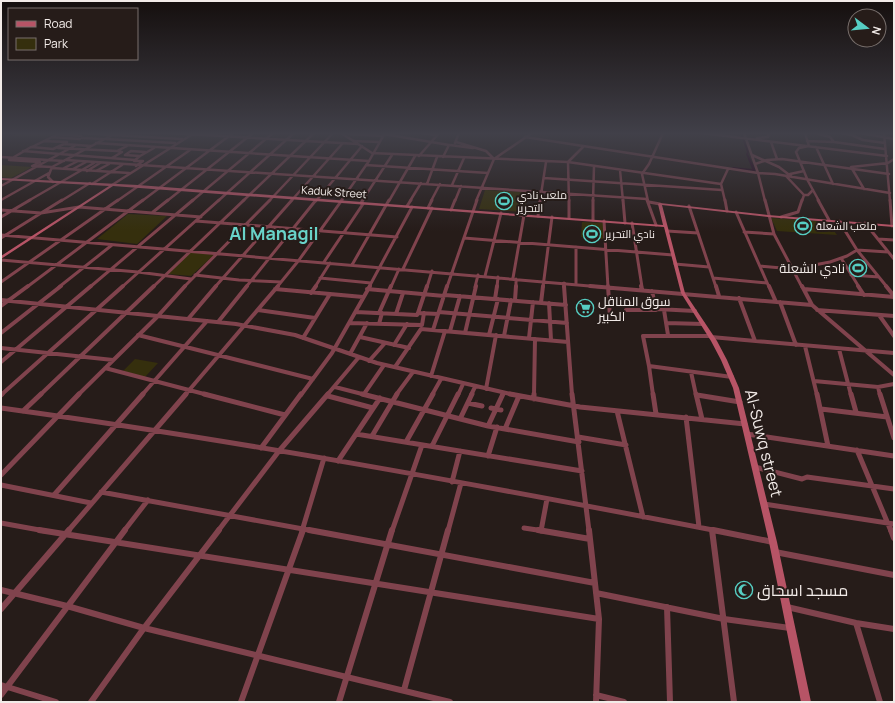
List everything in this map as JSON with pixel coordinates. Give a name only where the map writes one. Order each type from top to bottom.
[{"type":"street","points":[[32,166],[58,169],[130,173]]},
{"type":"street","points":[[53,182],[48,177],[52,168],[56,166]]},
{"type":"street","points":[[58,169],[64,166]]},
{"type":"street","points":[[63,169],[71,166]]},
{"type":"street","points":[[67,169],[73,166]]},
{"type":"street","points":[[72,170],[77,166]]},
{"type":"street","points":[[1,217],[85,166]]},
{"type":"street","points":[[79,170],[88,166]]},
{"type":"street","points":[[87,171],[97,166]]},
{"type":"street","points":[[91,171],[98,166]]},
{"type":"street","points":[[96,171],[104,166]]},
{"type":"street","points":[[101,172],[110,166]]},
{"type":"street","points":[[105,172],[115,166]]},
{"type":"street","points":[[1,238],[119,166]]},
{"type":"street","points":[[115,172],[125,166]]},
{"type":"street","points":[[119,173],[130,166]]},
{"type":"street","points":[[136,166],[166,166],[623,197],[660,204],[689,206],[768,216],[893,226],[888,166]]},
{"type":"street","points":[[1,259],[141,166]]},
{"type":"street","points":[[1,282],[166,166]]},
{"type":"street","points":[[1,306],[190,166]]},
{"type":"street","points":[[153,213],[212,166]]},
{"type":"street","points":[[1,362],[233,166]]},
{"type":"street","points":[[1,395],[257,166]]},
{"type":"street","points":[[23,411],[279,166]]},
{"type":"street","points":[[1,475],[58,415],[158,316],[191,278],[301,166]]},
{"type":"street","points":[[188,319],[222,278],[323,166]]},
{"type":"street","points":[[218,322],[345,166]]},
{"type":"street","points":[[1,609],[275,290],[321,230],[365,166]]},
{"type":"street","points":[[324,262],[345,232],[385,166],[488,174]]},
{"type":"street","points":[[427,184],[433,170],[432,166]]},
{"type":"street","points":[[452,185],[461,166]]},
{"type":"street","points":[[433,330],[472,211],[491,166]]},
{"type":"street","points":[[538,216],[546,166]]},
{"type":"street","points":[[568,166],[569,218]]},
{"type":"street","points":[[593,220],[594,166],[721,184]]},
{"type":"street","points":[[642,174],[648,166]]},
{"type":"street","points":[[710,166],[758,174],[788,175],[804,171]]},
{"type":"street","points":[[756,166],[774,234],[812,305],[816,310],[894,375]]},
{"type":"street","points":[[776,166],[793,178],[890,193]]},
{"type":"street","points":[[802,166],[808,181],[829,220]]},
{"type":"street","points":[[825,166],[834,184]]},
{"type":"street","points":[[830,166],[889,174]]},
{"type":"street","points":[[851,169],[862,166]]},
{"type":"street","points":[[1,186],[37,167]]},
{"type":"street","points":[[352,265],[408,168]]},
{"type":"street","points":[[727,211],[721,184],[728,169]]},
{"type":"street","points":[[851,169],[864,189]]},
{"type":"street","points":[[620,170],[625,223]]},
{"type":"street","points":[[1,200],[50,172]]},
{"type":"street","points":[[642,174],[646,185],[648,201],[656,225]]},
{"type":"street","points":[[781,217],[798,212],[804,195],[800,188],[788,180],[788,175]]},
{"type":"street","points":[[544,178],[722,190]]},
{"type":"street","name":"Kaduk Street","points":[[1,179],[138,186],[362,204],[632,223],[656,225],[666,228]]},
{"type":"street","points":[[261,448],[313,379],[356,312],[367,289],[397,236],[421,183]]},
{"type":"street","points":[[379,324],[387,291],[401,269],[440,184]]},
{"type":"street","points":[[451,210],[461,186]]},
{"type":"street","points":[[804,195],[808,195],[813,190]]},
{"type":"street","name":"Al-Suwq street","points":[[660,204],[682,293],[711,337],[732,377],[740,402],[776,552],[806,702]]},
{"type":"street","points":[[689,206],[719,296]]},
{"type":"street","points":[[1,210],[41,213],[79,207],[201,216]]},
{"type":"street","points":[[736,212],[767,283],[778,302],[796,345]]},
{"type":"street","points":[[485,276],[501,213]]},
{"type":"street","points":[[504,336],[513,300],[519,242],[524,215]]},
{"type":"street","points":[[541,302],[552,217]]},
{"type":"street","points":[[196,221],[397,236]]},
{"type":"street","points":[[604,221],[610,318]]},
{"type":"street","points":[[839,221],[857,250],[894,297]]},
{"type":"street","points":[[632,223],[642,290]]},
{"type":"street","points":[[864,223],[894,260]]},
{"type":"street","points":[[666,228],[698,233]]},
{"type":"street","points":[[744,232],[774,234]]},
{"type":"street","points":[[1,235],[608,286],[812,305]]},
{"type":"street","points":[[464,238],[673,255]]},
{"type":"street","points":[[878,239],[894,240]]},
{"type":"street","points":[[1,333],[112,245]]},
{"type":"street","points":[[576,247],[576,284]]},
{"type":"street","points":[[760,266],[793,269],[809,267],[841,258],[857,250],[888,252]]},
{"type":"street","points":[[841,258],[864,295]]},
{"type":"street","points":[[1,259],[191,278]]},
{"type":"street","points":[[311,293],[330,263]]},
{"type":"street","points":[[675,264],[709,267]]},
{"type":"street","points":[[418,313],[423,294],[432,271]]},
{"type":"street","points":[[195,275],[280,282]]},
{"type":"street","points":[[465,333],[478,275]]},
{"type":"street","points":[[852,275],[879,277]]},
{"type":"street","points":[[489,335],[497,299],[498,277]]},
{"type":"street","points":[[320,278],[371,283]]},
{"type":"street","points":[[713,278],[767,283]]},
{"type":"street","points":[[564,283],[574,406],[599,618],[596,699],[624,702]]},
{"type":"street","points":[[367,289],[566,305]]},
{"type":"street","points":[[275,290],[363,297]]},
{"type":"street","points":[[804,290],[894,297]]},
{"type":"street","points":[[652,291],[657,309]]},
{"type":"street","points":[[396,314],[403,293]]},
{"type":"street","points":[[303,338],[330,294]]},
{"type":"street","points":[[450,331],[460,296]]},
{"type":"street","points":[[739,298],[755,341]]},
{"type":"street","points":[[1,300],[245,325],[303,338],[370,361],[503,393],[574,406],[745,424]]},
{"type":"street","points":[[530,338],[533,302]]},
{"type":"street","points":[[549,303],[551,340]]},
{"type":"street","points":[[626,310],[657,309],[695,311]]},
{"type":"street","points":[[258,310],[315,318]]},
{"type":"street","points":[[664,310],[668,335]]},
{"type":"street","points":[[816,310],[894,316]]},
{"type":"street","points":[[356,312],[417,315],[418,313],[438,313],[567,323]]},
{"type":"street","points":[[349,323],[422,325],[424,313]]},
{"type":"street","points":[[401,324],[403,314]]},
{"type":"street","points":[[880,315],[894,336]]},
{"type":"street","points":[[54,495],[207,321]]},
{"type":"street","points":[[350,354],[367,323]]},
{"type":"street","points":[[666,323],[703,324]]},
{"type":"street","points":[[394,345],[407,324]]},
{"type":"street","points":[[395,367],[422,329],[568,342]]},
{"type":"street","points":[[431,376],[445,331]]},
{"type":"street","points":[[138,335],[313,379]]},
{"type":"street","points":[[486,389],[496,335]]},
{"type":"street","points":[[656,414],[650,366],[643,336],[668,335],[711,337],[894,353]]},
{"type":"street","points":[[360,337],[409,348]]},
{"type":"street","points":[[534,399],[535,339]]},
{"type":"street","points":[[370,361],[385,343]]},
{"type":"street","points":[[806,346],[828,446]]},
{"type":"street","points":[[1,348],[113,360]]},
{"type":"street","points":[[839,349],[856,412]]},
{"type":"street","points":[[91,702],[144,628],[279,451],[328,396],[359,357]]},
{"type":"street","points":[[364,394],[384,364]]},
{"type":"street","points":[[650,366],[732,377]]},
{"type":"street","points":[[105,368],[285,415]]},
{"type":"street","points":[[372,436],[392,401],[413,372]]},
{"type":"street","points":[[691,372],[702,419]]},
{"type":"street","points":[[406,442],[441,379]]},
{"type":"street","points":[[814,381],[878,387],[894,384]]},
{"type":"street","points":[[432,446],[463,384]]},
{"type":"street","points":[[335,387],[488,426],[626,445]]},
{"type":"street","points":[[460,419],[475,387]]},
{"type":"street","points":[[878,387],[894,438]]},
{"type":"street","points":[[488,426],[503,393]]},
{"type":"street","points":[[697,395],[740,402]]},
{"type":"street","points":[[328,396],[373,408]]},
{"type":"street","points":[[505,429],[509,412],[519,396]]},
{"type":"street","points":[[338,461],[380,398]]},
{"type":"street","points":[[468,403],[482,406]]},
{"type":"street","points":[[2,408],[118,424],[324,458],[773,542]]},
{"type":"street","points":[[821,409],[856,412],[887,417]]},
{"type":"street","points":[[617,411],[643,517]]},
{"type":"street","points":[[686,417],[699,528]]},
{"type":"street","points":[[488,456],[497,427]]},
{"type":"street","points":[[356,434],[582,471]]},
{"type":"street","points":[[747,434],[894,456]]},
{"type":"street","points":[[339,702],[387,545],[422,445]]},
{"type":"street","points":[[857,450],[894,538]]},
{"type":"street","points":[[452,482],[460,451]]},
{"type":"street","points":[[240,702],[303,529],[324,458]]},
{"type":"street","points":[[755,467],[802,479],[807,477],[894,489]]},
{"type":"street","points":[[404,690],[461,483]]},
{"type":"street","points":[[1,485],[91,503]]},
{"type":"street","points":[[101,492],[595,583]]},
{"type":"street","points":[[541,531],[547,499]]},
{"type":"street","points":[[1,695],[4,686],[148,500]]},
{"type":"street","points":[[764,504],[894,524]]},
{"type":"street","points":[[1,523],[64,535],[430,593],[599,618]]},
{"type":"street","points":[[524,528],[590,539]]},
{"type":"street","points":[[712,530],[734,702]]},
{"type":"street","points":[[776,552],[894,575]]},
{"type":"street","points":[[1,590],[67,606],[144,628],[346,678],[404,690],[434,700],[450,702]]},
{"type":"street","points":[[596,593],[724,619],[790,628]]},
{"type":"street","points":[[667,607],[670,702]]},
{"type":"street","points":[[787,607],[856,623],[894,629]]},
{"type":"street","points":[[856,623],[880,702]]},
{"type":"street","points":[[4,686],[56,702]]},
{"type":"green space","points":[[1,166],[32,167],[11,178],[1,177]]},
{"type":"green space","name":"ملعب نادي التحرير","points":[[485,190],[527,192],[525,212],[479,209]]},
{"type":"green space","points":[[128,214],[167,216],[137,244],[97,239]]},
{"type":"green space","name":"ملعب الشعلة","points":[[771,218],[828,222],[837,235],[777,231]]},
{"type":"green space","name":"نادي التحرير","points":[[582,222],[603,223],[603,239],[581,237]]},
{"type":"green space","points":[[191,252],[214,255],[191,276],[168,274]]},
{"type":"green space","points":[[135,359],[158,363],[145,377],[123,371]]},
{"type":"waterway","points":[[733,168],[754,170],[752,166]]},
{"type":"place","name":"ملعب نادي التحرير","points":[[504,201]]},
{"type":"place","name":"ملعب الشعلة","points":[[803,226]]},
{"type":"place","name":"نادي التحرير","points":[[592,234]]},
{"type":"place","name":"نادي الشعلة","points":[[858,268]]},
{"type":"place","name":"سوق المناقل الكبير","points":[[585,308]]},
{"type":"place","name":"مسجد اسحاق","points":[[744,590]]},
{"type":"district","name":"Al Managil","points":[[274,234]]}]
